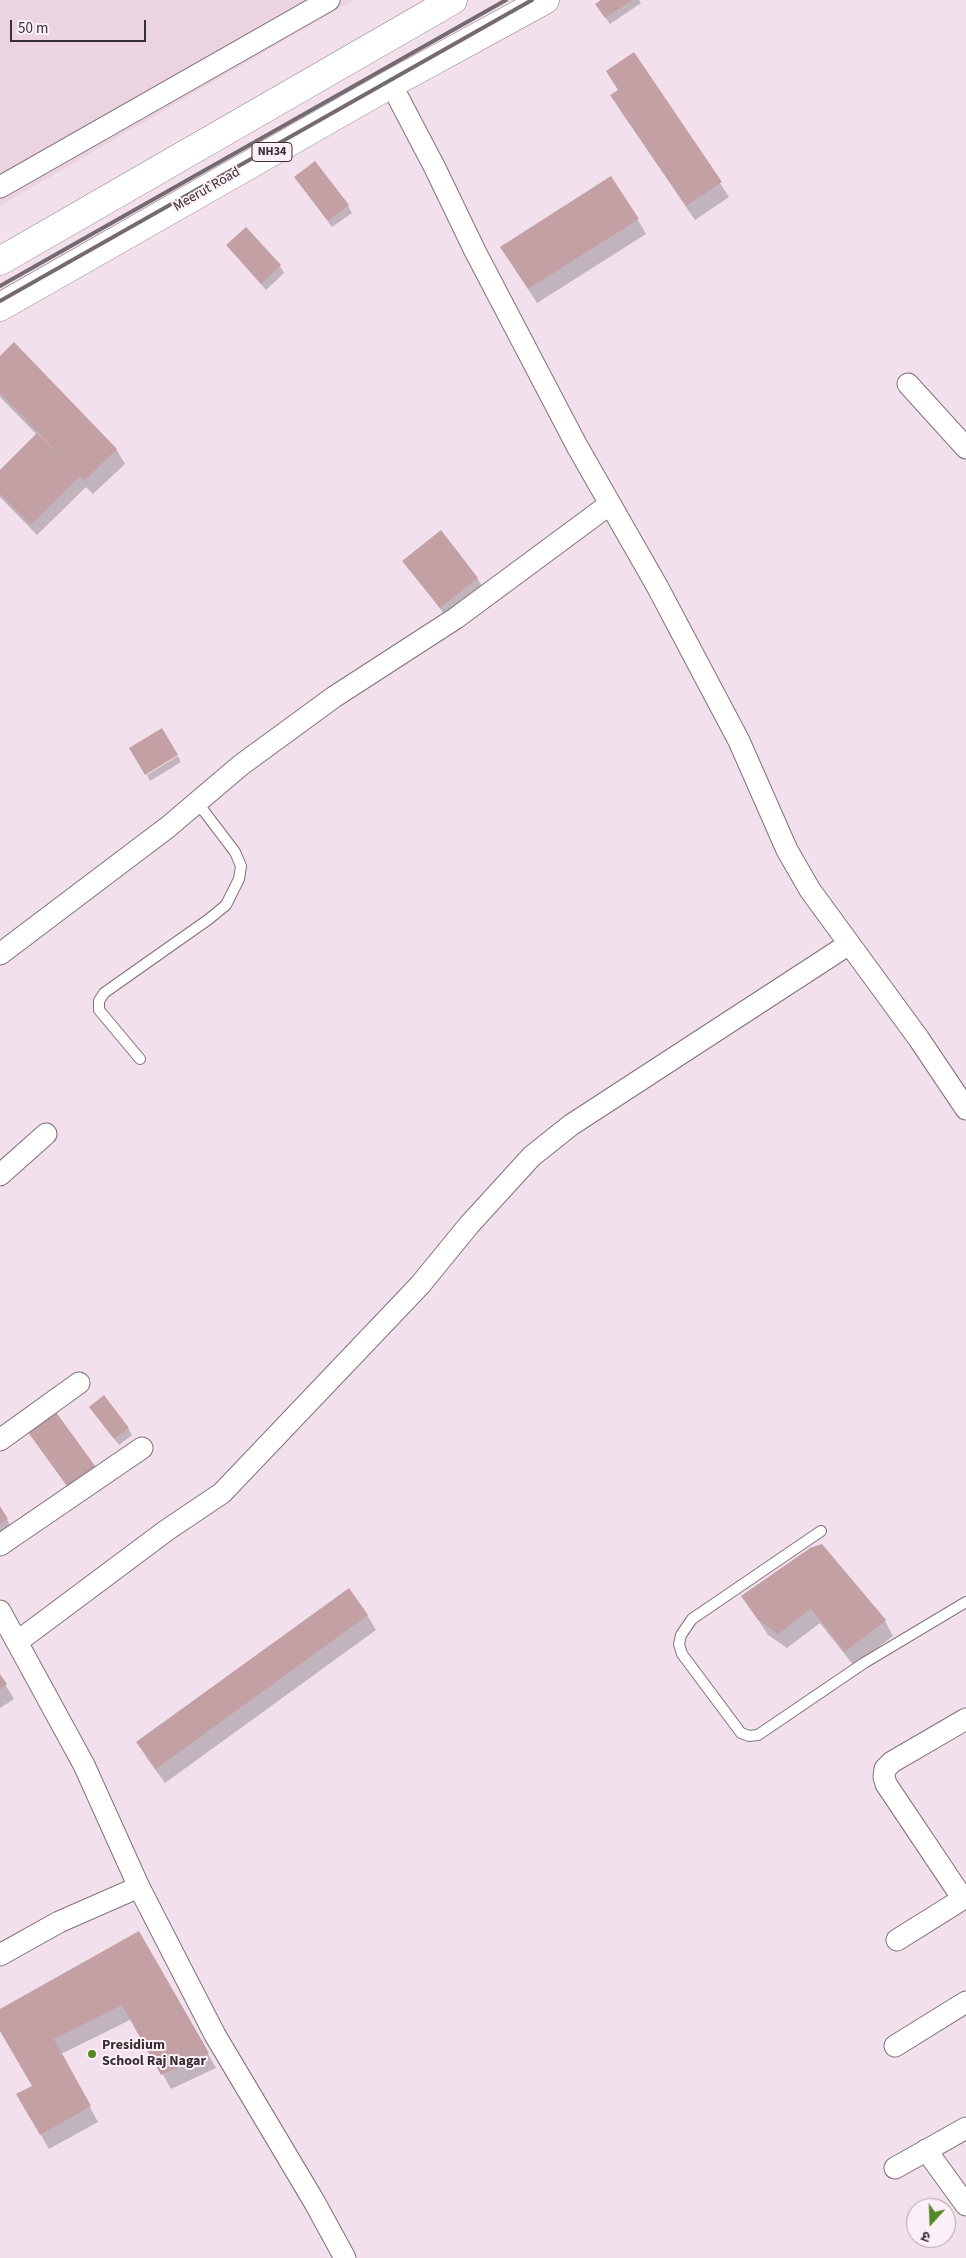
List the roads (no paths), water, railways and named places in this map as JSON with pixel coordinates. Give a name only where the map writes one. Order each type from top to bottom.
[{"type":"highway","points":[[0,260],[453,0]]},
{"type":"highway","name":"Meerut Road","points":[[0,307],[391,84],[545,0]]},
{"type":"street","points":[[0,187],[329,0]]},
{"type":"street","points":[[391,84],[435,168],[475,251],[577,446],[657,586],[739,741],[787,850],[810,890],[919,1039],[966,1109]]},
{"type":"street","points":[[908,384],[966,448]]},
{"type":"street","points":[[0,954],[168,827],[241,765],[334,697],[456,618],[610,504]]},
{"type":"street","points":[[17,1642],[167,1530],[222,1493],[420,1285],[469,1225],[532,1156],[571,1125],[849,944]]},
{"type":"street","points":[[0,1174],[46,1134]]},
{"type":"street","points":[[0,1440],[79,1383]]},
{"type":"street","points":[[0,1545],[142,1448]]},
{"type":"street","points":[[0,1610],[84,1765],[139,1887],[215,2035],[315,2203],[345,2258]]},
{"type":"street","points":[[897,1940],[964,1898],[886,1784],[884,1777],[886,1769],[892,1762],[966,1719]]},
{"type":"street","points":[[0,1955],[59,1922],[139,1887]]},
{"type":"street","points":[[896,2046],[966,2002]]},
{"type":"street","points":[[895,2168],[966,2128]]},
{"type":"street","points":[[926,2150],[966,2204]]},
{"type":"lane","points":[[140,1059],[99,1010],[99,1001],[104,993],[209,919],[226,904],[239,879],[241,866],[235,852],[197,802]]},
{"type":"lane","points":[[821,1531],[692,1619],[681,1636],[679,1644],[682,1654],[741,1733],[749,1736],[758,1735],[864,1663],[966,1602]]},
{"type":"railway","points":[[0,286],[506,0]]},
{"type":"railway","points":[[0,301],[532,0]]},
{"type":"place","name":"Presidium School Raj Nagar","points":[[92,2054]]}]
